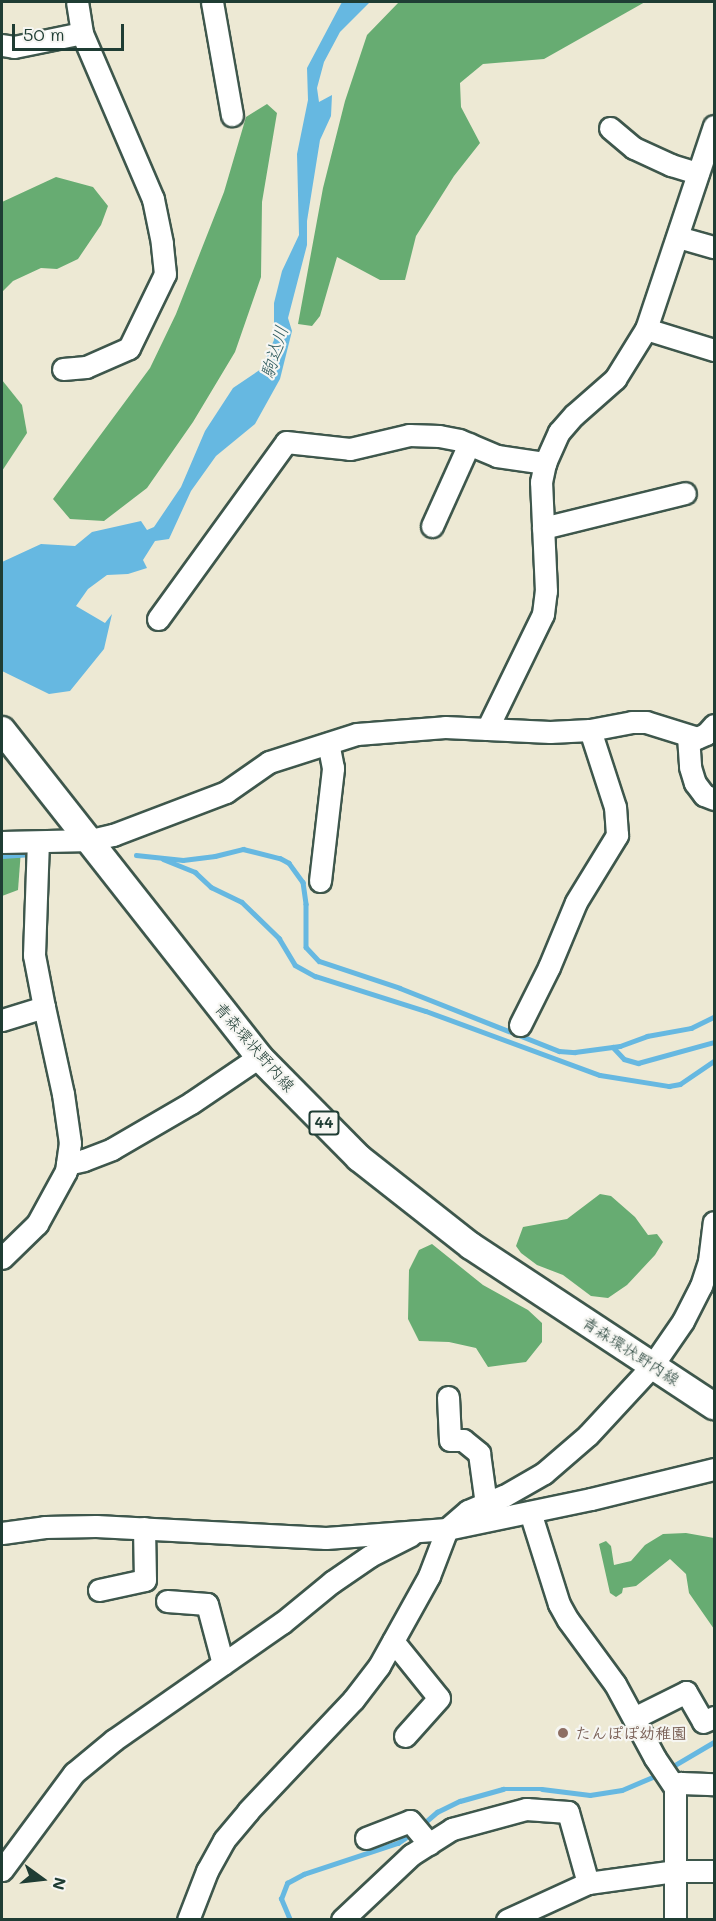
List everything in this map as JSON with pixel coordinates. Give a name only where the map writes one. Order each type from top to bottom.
[{"type":"main road","name":"青森環状野内線","points":[[2,730],[91,840],[110,870],[259,1057],[359,1158],[471,1246],[714,1406]]},
{"type":"street","points":[[63,369],[86,367],[129,348],[165,274],[162,243],[153,199],[82,33],[80,2]]},
{"type":"street","points":[[212,2],[232,115]]},
{"type":"street","points":[[2,45],[14,46],[82,33]]},
{"type":"street","points":[[487,729],[543,614],[546,591],[541,482],[545,463],[558,432],[615,379],[646,329],[705,163],[714,126]]},
{"type":"street","points":[[610,128],[634,148],[671,165],[705,163]]},
{"type":"street","points":[[678,237],[714,247]]},
{"type":"street","points":[[646,329],[714,350]]},
{"type":"street","points":[[158,619],[286,442],[350,449],[409,435],[439,436],[468,444],[497,456],[545,463]]},
{"type":"street","points":[[432,526],[468,444]]},
{"type":"street","points":[[543,528],[685,493]]},
{"type":"street","points":[[2,842],[91,840],[113,835],[226,792],[269,762],[357,734],[402,729],[550,732],[590,730],[632,722],[646,722],[697,738],[706,734],[714,725]]},
{"type":"street","points":[[520,1025],[549,967],[576,902],[616,835],[615,807],[590,730]]},
{"type":"street","points":[[688,736],[690,767],[695,783],[704,795],[714,799]]},
{"type":"street","points":[[320,881],[333,768],[328,743]]},
{"type":"street","points":[[2,1258],[37,1224],[66,1171],[70,1143],[34,955],[38,842]]},
{"type":"street","points":[[2,1020],[44,1007]]},
{"type":"street","points":[[67,1164],[112,1149],[191,1104],[259,1057]]},
{"type":"street","points":[[188,1920],[207,1871],[224,1840],[248,1811],[353,1700],[379,1666],[429,1576],[447,1529],[468,1511],[504,1496],[544,1473],[588,1435],[652,1366],[683,1321],[700,1286],[709,1261],[714,1222]]},
{"type":"street","points":[[448,1397],[450,1440],[464,1440],[479,1453],[486,1504]]},
{"type":"street","points":[[2,1533],[45,1527],[144,1528],[326,1538],[447,1529],[714,1469]]},
{"type":"street","points":[[530,1512],[559,1604],[568,1620],[615,1684],[675,1788],[675,1920]]},
{"type":"street","points":[[99,1590],[145,1580],[144,1528]]},
{"type":"street","points":[[2,1870],[74,1773],[114,1740],[223,1664],[370,1556],[419,1531]]},
{"type":"street","points":[[167,1601],[207,1604],[223,1664]]},
{"type":"street","points":[[393,1641],[439,1698],[405,1736]]},
{"type":"street","points":[[634,1718],[686,1692],[703,1722],[714,1717]]},
{"type":"street","points":[[675,1788],[681,1783],[714,1784]]},
{"type":"street","points":[[342,1920],[411,1855],[422,1835],[452,1829],[508,1811],[526,1809],[568,1812],[588,1883]]},
{"type":"street","points":[[366,1838],[410,1821],[422,1835]]},
{"type":"street","points":[[507,1920],[588,1883],[674,1871],[714,1871]]},
{"type":"green space","points":[[399,2],[645,2],[544,59],[483,64],[460,83],[461,107],[480,143],[454,176],[416,236],[405,280],[380,280],[337,257],[320,316],[312,326],[298,324],[323,188],[345,101],[367,35]]},
{"type":"green space","points":[[267,104],[277,113],[262,202],[261,277],[235,352],[193,422],[147,488],[104,521],[70,519],[53,499],[150,368],[176,314],[224,192],[246,117]]},
{"type":"green space","points":[[56,177],[93,187],[108,206],[101,225],[78,259],[57,269],[41,268],[13,281],[2,292],[2,202]]},
{"type":"green space","points":[[2,380],[22,405],[27,433],[2,471]]},
{"type":"green space","points":[[2,850],[21,850],[18,890],[2,896]]},
{"type":"green space","points":[[600,1194],[611,1196],[635,1217],[648,1235],[657,1234],[663,1242],[655,1255],[627,1285],[608,1298],[591,1296],[563,1275],[537,1265],[521,1253],[516,1246],[523,1227],[567,1219]]},
{"type":"green space","points":[[432,1244],[483,1285],[528,1310],[542,1323],[542,1342],[526,1362],[488,1367],[476,1348],[449,1342],[419,1341],[408,1319],[409,1270],[419,1250]]},
{"type":"green space","points":[[686,1533],[714,1538],[714,1629],[689,1593],[686,1574],[670,1559],[636,1586],[623,1588],[622,1593],[616,1597],[610,1593],[599,1544],[606,1541],[611,1546],[614,1565],[631,1561],[645,1545],[663,1534]]},
{"type":"water","name":"駒込川","points":[[342,2],[370,2],[340,32],[324,62],[317,88],[319,102],[332,95],[331,116],[320,140],[307,221],[307,245],[288,318],[292,331],[280,379],[255,424],[216,456],[191,491],[169,539],[155,541],[143,560],[147,568],[128,574],[107,575],[88,589],[76,606],[105,623],[112,614],[104,649],[70,691],[49,694],[2,671],[2,562],[41,544],[75,546],[92,532],[141,521],[147,530],[154,527],[181,487],[205,431],[233,388],[261,369],[274,340],[274,303],[282,271],[299,235],[297,154],[308,100],[307,68]]},
{"type":"waterway","points":[[136,855],[183,860],[215,856],[243,849],[280,858],[289,863],[303,882],[306,904],[306,947],[319,961],[400,988],[559,1051],[575,1052],[620,1046],[647,1036],[691,1028],[714,1017]]},
{"type":"waterway","points":[[2,856],[28,854]]},
{"type":"waterway","points":[[163,859],[195,872],[211,887],[242,902],[279,938],[295,965],[315,976],[426,1011],[600,1075],[669,1086],[680,1084],[714,1061]]},
{"type":"waterway","points":[[613,1047],[624,1059],[638,1063],[714,1042]]},
{"type":"waterway","points":[[670,1768],[714,1742]]},
{"type":"waterway","points":[[422,1825],[437,1812],[460,1801],[503,1789],[542,1789],[590,1795],[622,1790],[657,1775]]},
{"type":"waterway","points":[[290,1920],[281,1899],[287,1883],[304,1874],[398,1843],[414,1832]]},
{"type":"place","name":"たんぽぽ幼稚園","points":[[563,1733]]}]
